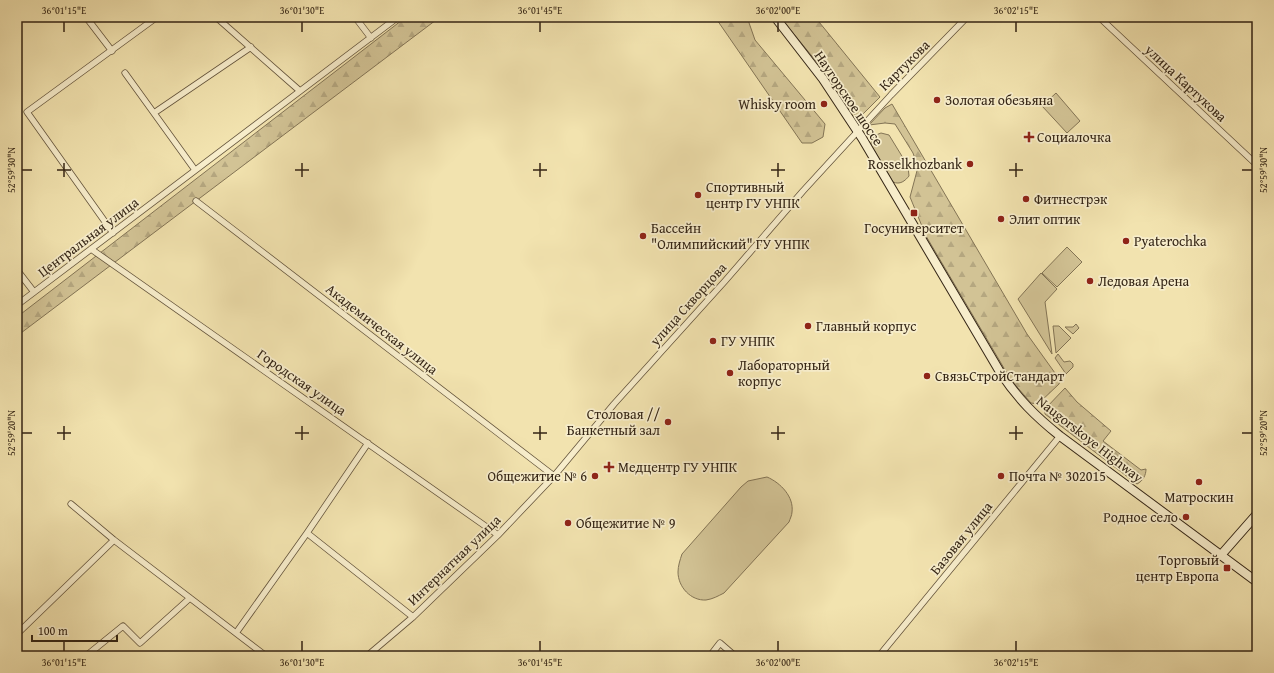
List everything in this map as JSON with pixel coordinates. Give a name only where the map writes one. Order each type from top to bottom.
[{"type":"main road","name":"Наугорское шоссе","points":[[775,17],[823,80],[857,131],[1010,386],[1034,414],[1060,436]]},
{"type":"main road","name":"Naugorskoye Highway","points":[[1060,436],[1257,582]]},
{"type":"main road","points":[[1221,555],[1257,514]]},
{"type":"street","points":[[86,17],[112,51]]},
{"type":"street","points":[[113,233],[27,112],[157,17]]},
{"type":"street","points":[[216,17],[300,91]]},
{"type":"street","points":[[356,17],[371,38]]},
{"type":"street","name":"Центральная улица","points":[[17,305],[398,17]]},
{"type":"street","name":"Картукова","points":[[857,131],[967,17]]},
{"type":"street","name":"улица Картукова","points":[[1099,17],[1257,165]]},
{"type":"street","points":[[154,113],[251,47]]},
{"type":"street","points":[[125,73],[195,170]]},
{"type":"street","name":"улица Скворцова","points":[[554,476],[619,398],[725,281],[857,131]]},
{"type":"street","name":"Академическая улица","points":[[196,201],[554,476]]},
{"type":"street","name":"Городская улица","points":[[91,249],[498,535]]},
{"type":"street","points":[[17,270],[34,292]]},
{"type":"street","name":"Базовая улица","points":[[879,656],[1060,436]]},
{"type":"street","points":[[236,633],[307,533],[368,443]]},
{"type":"street","name":"Интернатная улица","points":[[368,656],[413,616],[498,535],[554,476]]},
{"type":"street","points":[[71,504],[114,540],[266,656]]},
{"type":"street","points":[[307,533],[413,616]]},
{"type":"street","points":[[17,634],[114,540]]},
{"type":"street","points":[[86,656],[123,626],[140,643],[190,598]]},
{"type":"street","points":[[710,656],[720,643],[735,656]]},
{"type":"green space","points":[[406,17],[440,17],[17,336],[17,317]]},
{"type":"green space","points":[[715,17],[747,17],[755,40],[825,124],[823,137],[812,143],[802,143]]},
{"type":"green space","points":[[780,17],[815,17],[880,97],[858,119],[829,77]]},
{"type":"green space","points":[[1056,93],[1080,121],[1067,133],[1042,106]]},
{"type":"green space","points":[[892,104],[1027,334],[1060,380],[1059,384],[1038,404],[1031,403],[1011,380],[926,236],[910,197],[918,167],[913,153],[895,124],[885,123],[869,125],[885,108]]},
{"type":"green space","points":[[881,133],[889,135],[908,166],[909,176],[902,182],[893,182],[871,145],[874,137]]},
{"type":"green space","points":[[1067,247],[1082,262],[1057,287],[1042,273]]},
{"type":"green space","points":[[1041,273],[1057,289],[1045,302],[1052,354],[1018,299]]},
{"type":"green space","points":[[1076,324],[1079,328],[1073,334],[1065,327],[1073,327]]},
{"type":"green space","points":[[1053,326],[1059,326],[1071,338],[1056,353]]},
{"type":"green space","points":[[1058,354],[1064,362],[1070,361],[1073,364],[1073,367],[1066,374],[1055,358]]},
{"type":"green space","points":[[1065,388],[1077,402],[1111,431],[1103,441],[1141,470],[1146,469],[1144,478],[1139,483],[1137,484],[1045,414],[1045,409]]},
{"type":"green space","points":[[767,477],[782,487],[789,496],[792,506],[792,514],[789,522],[724,593],[706,600],[700,600],[691,596],[686,592],[680,583],[678,568],[682,554],[741,487],[748,481]]},
{"type":"place","name":"Золотая обезьяна","points":[[937,100]]},
{"type":"place","name":"Whisky room","points":[[824,104]]},
{"type":"place","name":"Социалочка","points":[[1029,137]]},
{"type":"place","name":"Rosselkhozbank","points":[[970,164]]},
{"type":"place","name":"Спортивный центр ГУ УНПК","points":[[698,195]]},
{"type":"place","name":"Фитнестрэк","points":[[1026,199]]},
{"type":"place","name":"Госуниверситет","points":[[914,213]]},
{"type":"place","name":"Элит оптик","points":[[1001,219]]},
{"type":"place","name":"Бассейн \"Олимпийский\" ГУ УНПК","points":[[643,236]]},
{"type":"place","name":"Pyaterochka","points":[[1126,241]]},
{"type":"place","name":"Ледовая Арена","points":[[1090,281]]},
{"type":"place","name":"Главный корпус","points":[[808,326]]},
{"type":"place","name":"ГУ УНПК","points":[[713,341]]},
{"type":"place","name":"Лабораторный корпус","points":[[730,373]]},
{"type":"place","name":"СвязьСтройСтандарт","points":[[927,376]]},
{"type":"place","name":"Столовая // Банкетный зал","points":[[668,422]]},
{"type":"place","name":"Медцентр ГУ УНПК","points":[[609,467]]},
{"type":"place","name":"Общежитие № 6","points":[[595,476]]},
{"type":"place","name":"Почта № 302015","points":[[1001,476]]},
{"type":"place","name":"Матроскин","points":[[1199,482]]},
{"type":"place","name":"Родное село","points":[[1186,517]]},
{"type":"place","name":"Общежитие № 9","points":[[568,523]]},
{"type":"place","name":"Торговый центр Европа","points":[[1227,568]]}]
